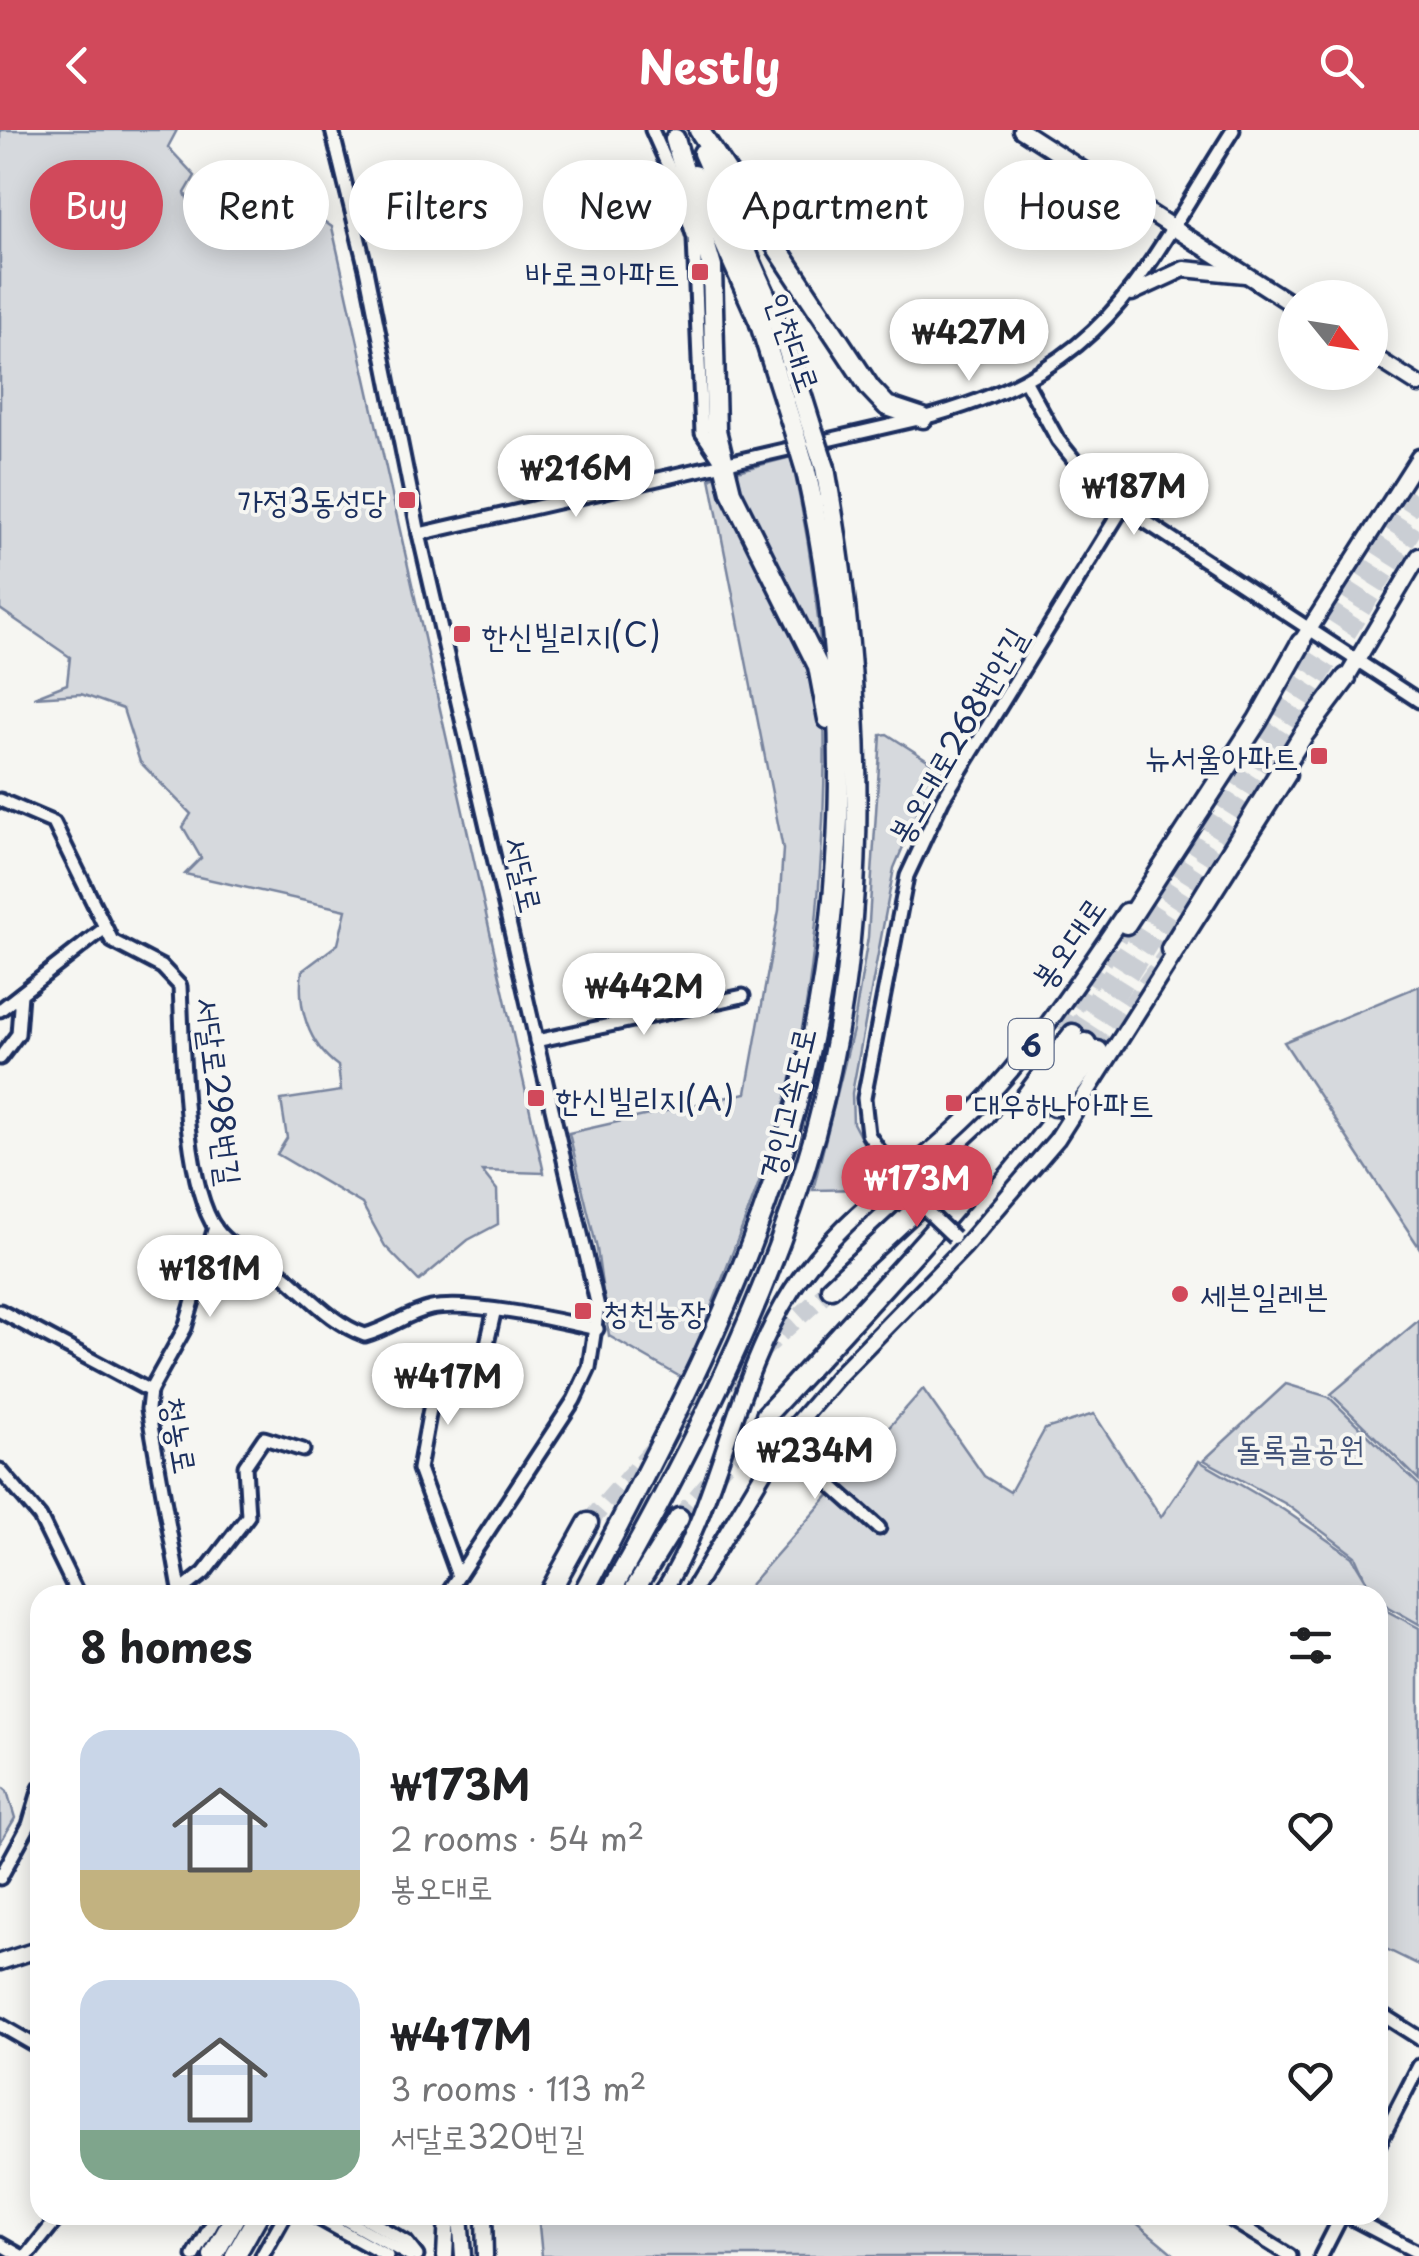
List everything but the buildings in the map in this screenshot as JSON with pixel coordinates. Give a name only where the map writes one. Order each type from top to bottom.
[{"type":"highway","points":[[699,130],[870,388],[887,406],[923,418]]},
{"type":"highway","points":[[678,133],[712,266],[716,430],[724,465],[731,492],[818,666],[839,779]]},
{"type":"highway","name":"인천대로","points":[[678,133],[752,258],[783,335],[806,472],[836,585]]},
{"type":"highway","name":"인천대로","points":[[801,425],[826,468],[836,585]]},
{"type":"highway","name":"경인고속도로","points":[[587,1585],[704,1356],[787,1138],[822,964],[839,779],[836,585]]},
{"type":"highway","name":"경인고속도로","points":[[614,1585],[740,1338],[788,1219],[816,1132],[834,1039],[852,904],[858,769],[836,585]]},
{"type":"highway","points":[[1126,924],[1258,720],[1305,636]]},
{"type":"highway","points":[[1171,949],[1302,735],[1346,678]]},
{"type":"highway","points":[[766,1414],[1016,1138],[1080,1039],[1000,1131],[831,1288]]},
{"type":"highway","points":[[638,1585],[679,1518]]},
{"type":"highway","points":[[554,1585],[588,1524]]},
{"type":"highway","points":[[213,2256],[230,2225]]},
{"type":"highway","points":[[235,2256],[252,2225]]},
{"type":"main road","points":[[1020,130],[1278,295]]},
{"type":"main road","points":[[1132,293],[1184,269],[1248,276]]},
{"type":"main road","points":[[1388,365],[1419,385]]},
{"type":"main road","name":"봉오대로","points":[[666,1585],[708,1501],[753,1370],[791,1290],[811,1262],[1007,1076],[1126,912],[1419,456]]},
{"type":"main road","points":[[1385,511],[1419,483]]},
{"type":"main road","name":"6","points":[[696,1585],[782,1441],[959,1242],[1057,1139],[1108,1064],[1419,556]]},
{"type":"main road","points":[[0,1962],[30,1952]]},
{"type":"main road","points":[[445,2256],[447,2225]]},
{"type":"main road","points":[[461,2225],[463,2256]]},
{"type":"main road","points":[[484,2225],[485,2256]]},
{"type":"street","name":"서달로","points":[[332,130],[366,269],[418,534],[598,1307],[589,1368],[574,1400],[452,1585]]},
{"type":"street","points":[[652,130],[676,180],[694,238],[702,433],[724,465]]},
{"type":"street","points":[[418,534],[923,418],[978,404],[1026,382],[1102,327],[1132,293],[1233,130]]},
{"type":"street","points":[[1026,382],[1057,440],[1099,491],[1305,636],[1358,659],[1419,701]]},
{"type":"street","name":"봉오대로268번안길","points":[[959,1242],[908,1193],[868,1134],[864,1098],[907,876],[943,799],[1123,507]]},
{"type":"street","name":"서달로298번길","points":[[0,800],[42,814],[54,824],[112,941],[162,967],[180,986],[196,1169],[215,1228],[231,1245],[284,1274],[327,1314],[365,1335],[429,1308],[494,1312],[597,1329]]},
{"type":"street","points":[[0,1010],[104,928]]},
{"type":"street","points":[[0,1058],[18,1034],[21,994]]},
{"type":"street","points":[[536,1041],[744,996]]},
{"type":"street","points":[[150,1390],[186,1328],[215,1228]]},
{"type":"street","name":"청농로","points":[[2,1308],[150,1390],[148,1409],[180,1585]]},
{"type":"street","points":[[458,1576],[419,1469],[438,1371],[445,1364],[464,1369],[484,1357],[494,1312]]},
{"type":"street","points":[[190,1585],[248,1516],[244,1466],[264,1438],[303,1450]]},
{"type":"street","points":[[782,1441],[879,1528]]},
{"type":"street","points":[[0,1470],[40,1517],[73,1585]]},
{"type":"street","points":[[0,1878],[30,1822]]},
{"type":"street","points":[[1388,2018],[1419,2038]]},
{"type":"street","points":[[0,2026],[30,2042]]},
{"type":"street","points":[[1388,2126],[1419,2066]]},
{"type":"street","points":[[0,2244],[24,2256],[51,2225]]},
{"type":"street","points":[[194,2256],[211,2225]]},
{"type":"street","points":[[262,2256],[279,2225]]},
{"type":"street","points":[[331,2225],[387,2256]]},
{"type":"street","points":[[355,2225],[409,2254]]},
{"type":"street","points":[[377,2225],[406,2242],[409,2254]]},
{"type":"street","points":[[1240,2225],[1290,2256]]},
{"type":"street","points":[[1320,2256],[1338,2225]]},
{"type":"street","points":[[1364,2225],[1419,2253]]},
{"type":"green space","points":[[0,130],[177,130],[168,147],[183,163],[183,250],[329,250],[329,225],[332,227],[544,1173],[482,1171],[497,1190],[498,1224],[468,1240],[419,1281],[385,1246],[362,1204],[277,1154],[287,1138],[281,1100],[341,1091],[338,1066],[319,1047],[307,1024],[301,985],[302,971],[338,944],[346,910],[185,874],[201,858],[183,827],[191,814],[140,762],[123,709],[81,694],[34,697],[67,684],[70,657],[0,609]]},
{"type":"green space","points":[[791,457],[811,565],[822,670],[823,830],[812,964],[794,1069],[777,1129],[684,1379],[609,1336],[597,1249],[569,1133],[746,1093],[779,910],[783,849],[710,478]]},
{"type":"green space","points":[[887,734],[943,770],[920,807],[894,868],[852,1093],[853,1123],[881,1177],[866,1189],[813,1190],[853,1030],[868,937],[881,735]]},
{"type":"green space","points":[[1419,986],[1419,1247],[1284,1042]]},
{"type":"green space","points":[[1419,1320],[1419,1480],[1331,1394]]},
{"type":"green space","name":"돌록골공원","points":[[1286,1384],[1329,1397],[1419,1485],[1419,1624],[1389,1607],[1388,1585],[1370,1585],[1355,1556],[1286,1504],[1204,1460]]},
{"type":"green space","points":[[923,1389],[984,1476],[1010,1492],[1045,1429],[1094,1414],[1161,1517],[1199,1461],[1284,1510],[1352,1557],[1369,1585],[750,1585]]},
{"type":"green space","points":[[1388,1611],[1419,1628],[1419,1965],[1388,1950]]},
{"type":"green space","points":[[0,1785],[7,1791],[15,1818],[0,1843]]},
{"type":"green space","points":[[539,2225],[1139,2225],[1176,2256],[542,2256]]},
{"type":"tunnel","points":[[1073,1034],[1419,494]]},
{"type":"tunnel","points":[[1086,1043],[1419,520]]},
{"type":"tunnel","points":[[1061,1030],[1126,924]]},
{"type":"tunnel","points":[[1098,1051],[1171,949]]},
{"type":"tunnel","points":[[588,1523],[654,1448],[831,1288]]},
{"type":"tunnel","points":[[679,1518],[766,1415]]},
{"type":"place","name":"바로크아파트","points":[[700,272]]},
{"type":"place","name":"가정3동성당","points":[[407,500]]},
{"type":"place","name":"한신빌리지(C)","points":[[462,634]]},
{"type":"place","name":"뉴서울아파트","points":[[1319,756]]},
{"type":"place","name":"한신빌리지(A)","points":[[536,1098]]},
{"type":"place","name":"대우하나아파트","points":[[954,1103]]},
{"type":"place","name":"세븐일레븐","points":[[1180,1294]]},
{"type":"place","name":"청천농장","points":[[583,1311]]}]
